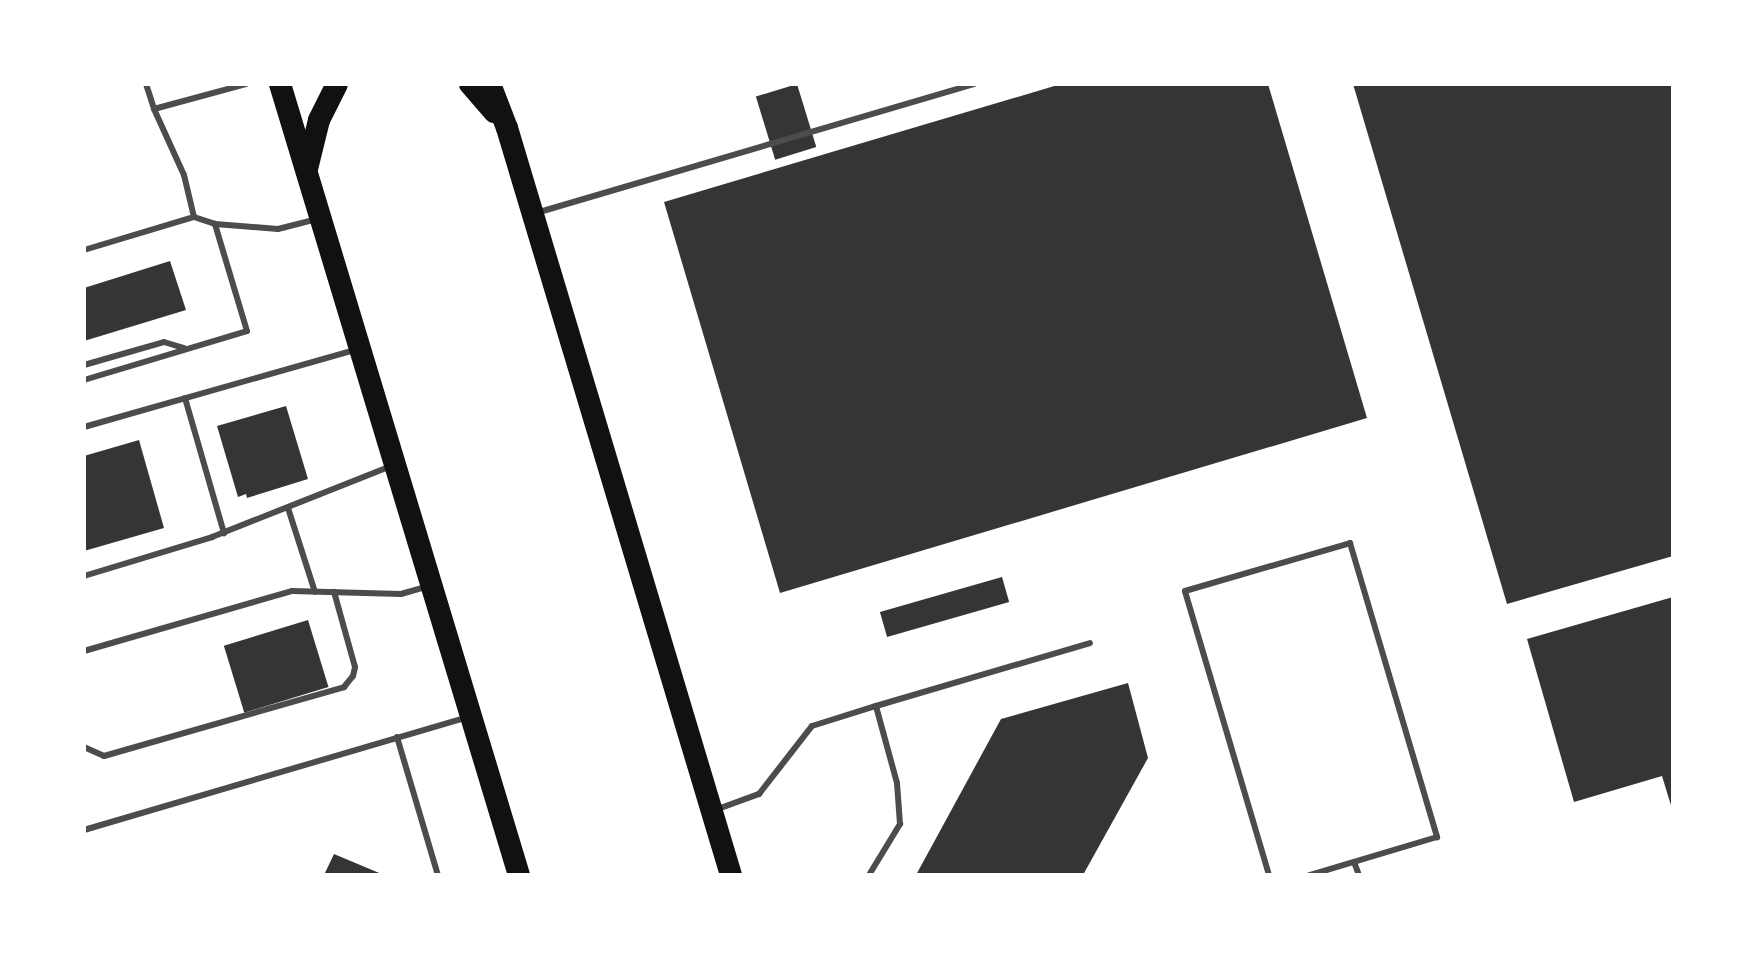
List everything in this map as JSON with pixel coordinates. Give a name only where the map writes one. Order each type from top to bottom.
[{"type":"highway","points":[[280,84],[519,875]]},
{"type":"highway","points":[[307,170],[319,120],[337,84]]},
{"type":"highway","points":[[470,84],[507,128]]},
{"type":"highway","points":[[490,84],[507,128],[731,875]]},
{"type":"lane","points":[[146,84],[184,175],[194,217]]},
{"type":"lane","points":[[150,96],[155,84]]},
{"type":"lane","points":[[154,109],[246,84]]},
{"type":"lane","points":[[533,214],[974,84]]},
{"type":"lane","points":[[84,250],[194,217],[215,224],[278,229],[322,218]]},
{"type":"lane","points":[[84,380],[247,331],[215,224]]},
{"type":"lane","points":[[84,365],[164,342],[187,349]]},
{"type":"lane","points":[[84,427],[361,348]]},
{"type":"lane","points":[[185,398],[224,533]]},
{"type":"lane","points":[[84,576],[224,533],[396,464]]},
{"type":"lane","points":[[288,508],[315,592]]},
{"type":"lane","points":[[1269,875],[1185,591],[1350,543],[1437,837],[1310,875]]},
{"type":"lane","points":[[84,651],[292,591],[401,594],[433,585]]},
{"type":"lane","points":[[84,747],[104,756],[344,687],[353,676],[355,667],[334,592]]},
{"type":"lane","points":[[712,811],[759,794],[812,726],[1090,643]]},
{"type":"lane","points":[[869,875],[900,824],[897,783],[876,706]]},
{"type":"lane","points":[[84,830],[472,716]]},
{"type":"lane","points":[[397,737],[438,875]]},
{"type":"lane","points":[[1354,862],[1359,875]]},
{"type":"building","points":[[797,84],[816,147],[775,160],[756,97]]},
{"type":"building","points":[[1061,84],[1268,84],[1367,418],[780,593],[664,202]]},
{"type":"building","points":[[1353,84],[1673,84],[1673,556],[1507,604]]},
{"type":"building","points":[[170,261],[186,310],[84,341],[84,288]]},
{"type":"building","points":[[286,406],[308,479],[247,498],[246,494],[238,497],[217,426]]},
{"type":"building","points":[[139,440],[164,528],[84,551],[84,456]]},
{"type":"building","points":[[1002,577],[1009,602],[887,637],[880,612]]},
{"type":"building","points":[[1673,597],[1673,812],[1662,776],[1574,802],[1527,639]]},
{"type":"building","points":[[308,620],[328,687],[244,713],[224,646]]},
{"type":"building","points":[[1128,683],[1148,758],[1083,875],[916,875],[1001,719]]},
{"type":"building","points":[[334,854],[384,875],[324,875]]}]
